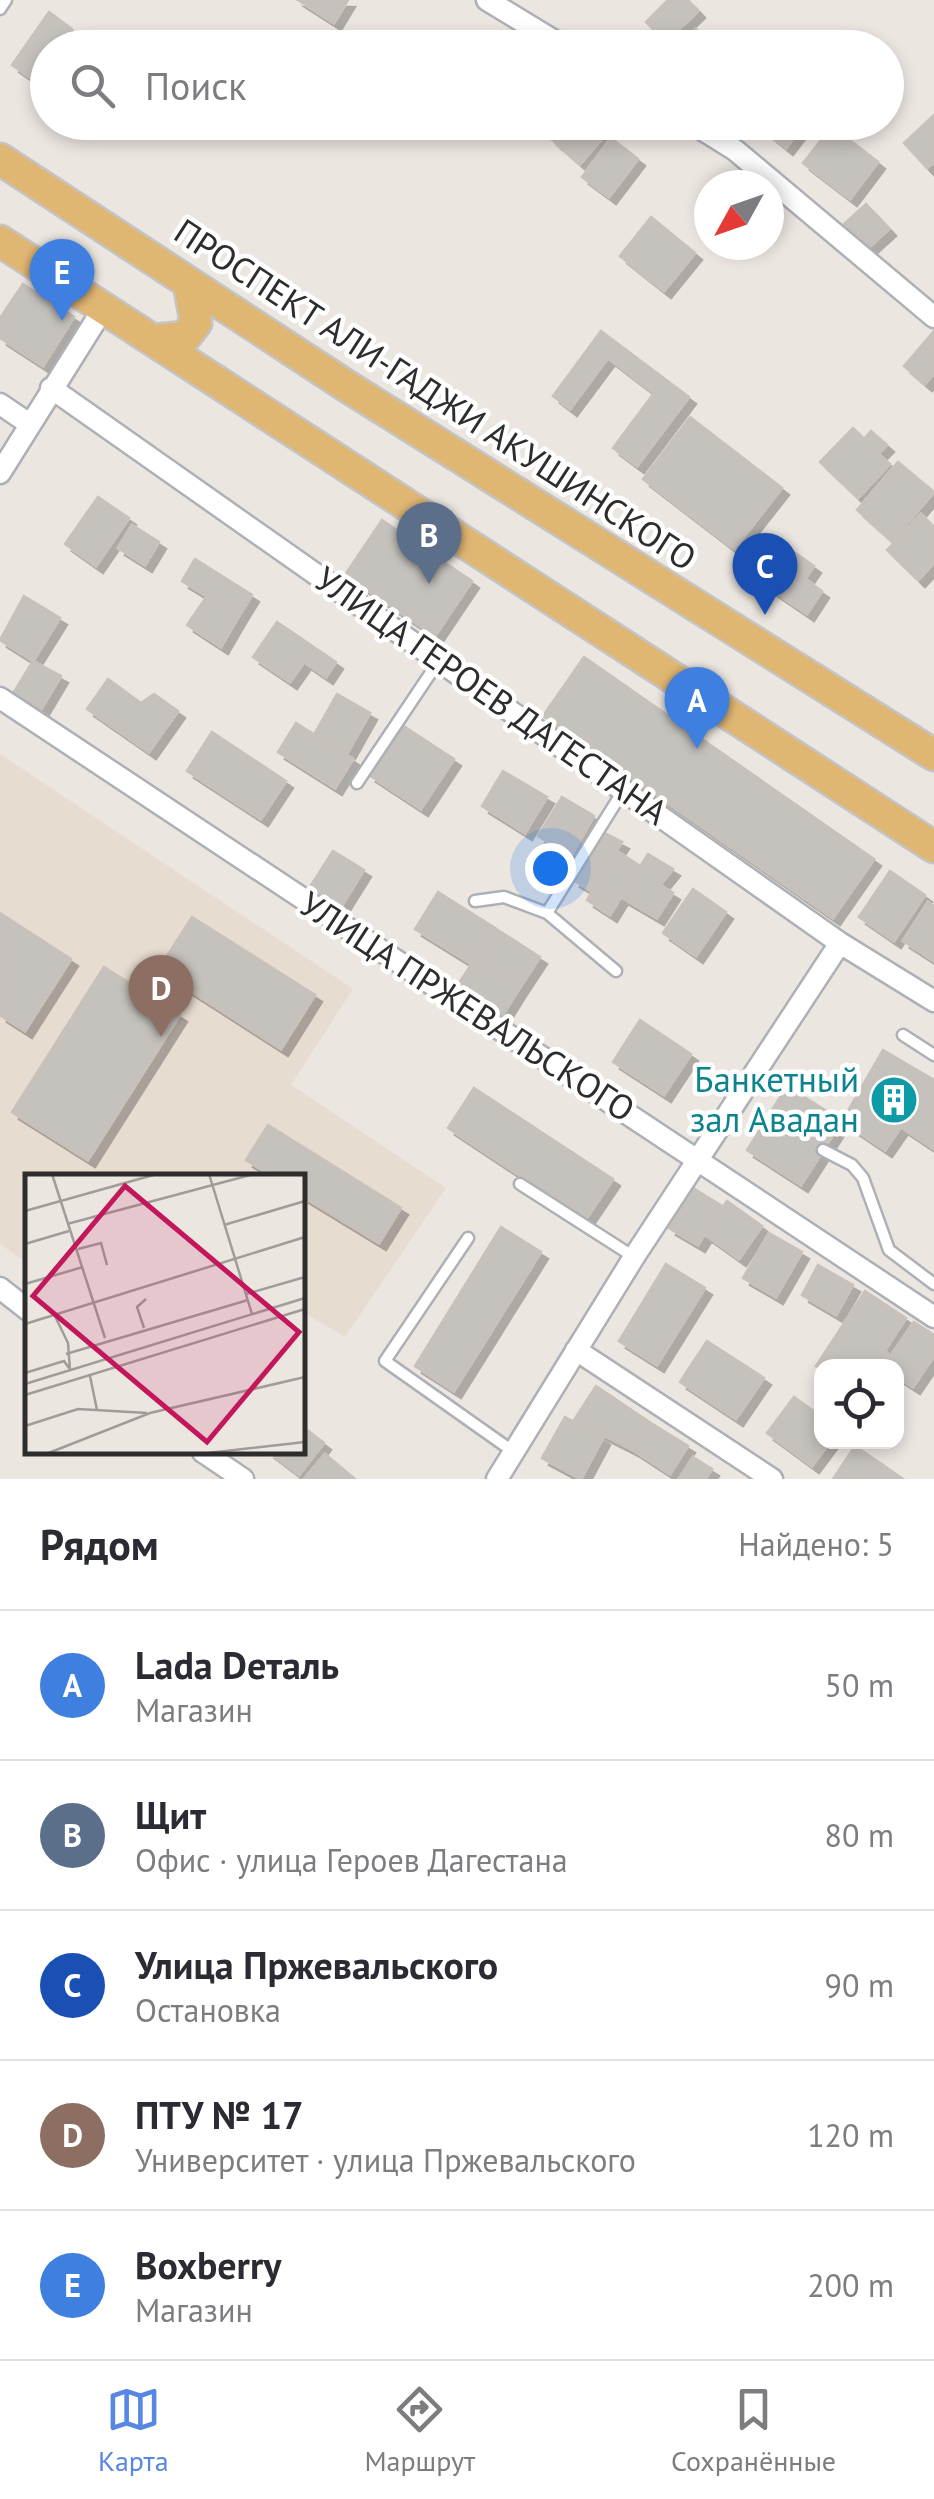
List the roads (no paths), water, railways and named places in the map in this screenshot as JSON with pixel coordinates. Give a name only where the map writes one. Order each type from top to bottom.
[{"type":"main road","name":"ПРОСПЕКТ АЛИ-ГАДЖИ АКУШИНСКОГО","points":[[0,158],[189,284],[934,755]]},
{"type":"main road","points":[[0,241],[934,847]]},
{"type":"main road","points":[[155,340],[186,338],[196,322],[189,284]]},
{"type":"street","points":[[487,0],[536,30]]},
{"type":"street","points":[[719,140],[934,317]]},
{"type":"street","points":[[0,474],[28,422],[103,309]]},
{"type":"street","name":"УЛИЦА ГЕРОЕВ ДАГЕСТАНА","points":[[51,388],[840,942],[934,1000]]},
{"type":"street","points":[[0,404],[28,422]]},
{"type":"street","name":"УЛИЦА ПРЖЕВАЛЬСКОГО","points":[[0,698],[931,1309]]},
{"type":"street","points":[[497,1479],[511,1450],[634,1257],[840,942]]},
{"type":"street","points":[[0,1288],[25,1308]]},
{"type":"street","points":[[576,1350],[772,1479]]},
{"type":"street","points":[[206,1454],[243,1479]]},
{"type":"lane","points":[[0,9],[6,0]]},
{"type":"lane","points":[[357,783],[440,658]]},
{"type":"lane","points":[[547,913],[623,791]]},
{"type":"lane","points":[[475,901],[504,897],[547,913],[616,971]]},
{"type":"lane","points":[[903,1035],[934,1055]]},
{"type":"lane","points":[[823,1150],[852,1165],[863,1178],[888,1250],[934,1284]]},
{"type":"lane","points":[[520,1184],[634,1257]]},
{"type":"lane","points":[[468,1238],[386,1362],[511,1450]]},
{"type":"place","name":"Boxberry","points":[[62,321]]},
{"type":"place","name":"Щит","points":[[429,584]]},
{"type":"place","name":"Улица Пржевальского","points":[[765,615]]},
{"type":"place","name":"Lada Dеталь","points":[[697,749]]},
{"type":"place","name":"ПТУ № 17","points":[[161,1037]]},
{"type":"place","name":"Банкетный зал Авадан","points":[[894,1100]]}]
